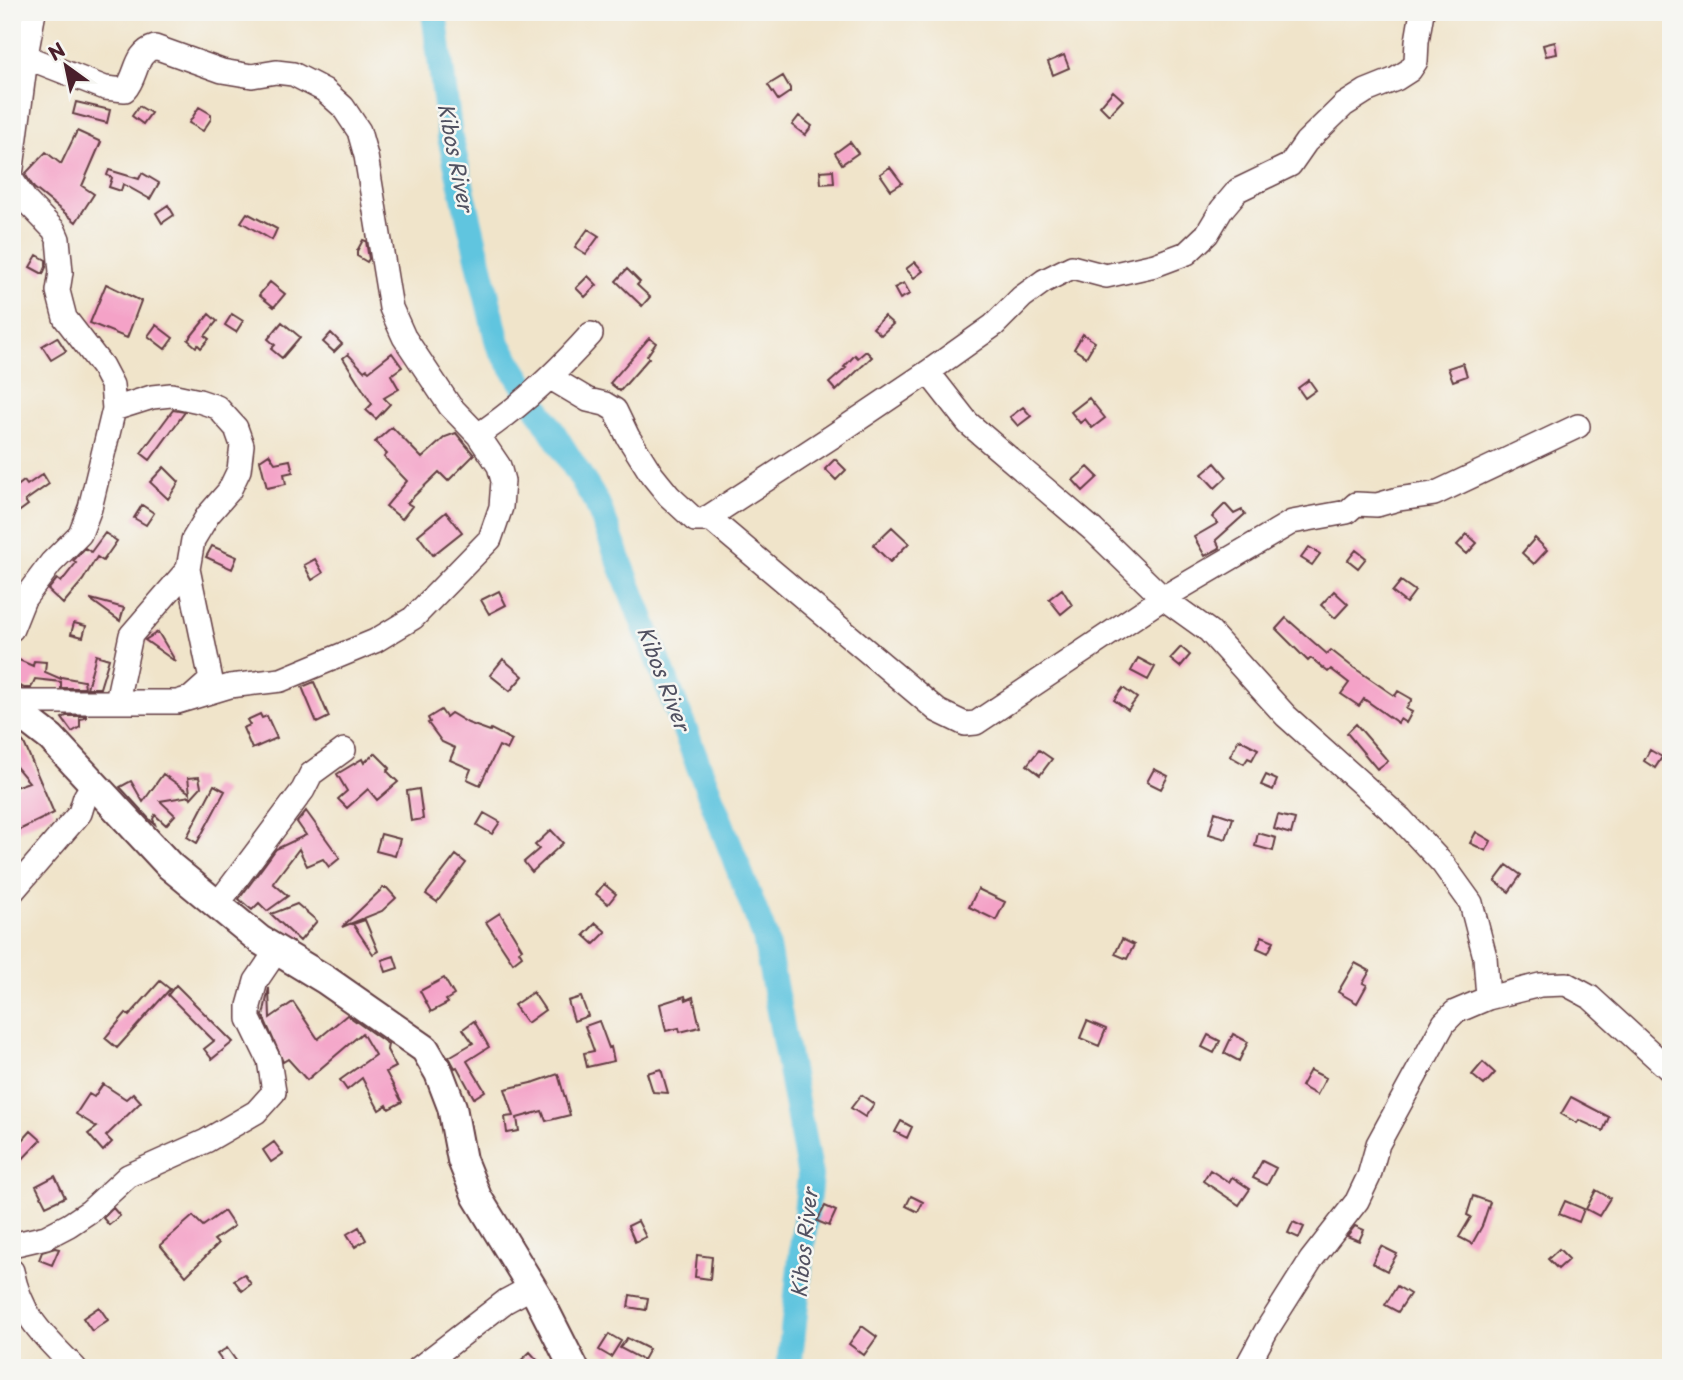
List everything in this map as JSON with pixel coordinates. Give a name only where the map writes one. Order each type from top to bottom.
[{"type":"main road","points":[[12,702],[29,721],[51,738],[170,866],[260,940],[326,980],[425,1049],[439,1073],[452,1107],[462,1160],[477,1197],[532,1287],[574,1368]]},
{"type":"street","points":[[12,168],[22,50],[34,12]]},
{"type":"street","points":[[546,382],[615,410],[640,456],[669,496],[695,520],[708,517],[928,372],[994,326],[1022,297],[1059,273],[1072,267],[1107,276],[1155,265],[1187,253],[1207,234],[1222,209],[1238,190],[1290,165],[1306,142],[1344,105],[1410,70],[1416,61],[1422,12]]},
{"type":"street","points":[[12,702],[189,700],[230,686],[281,680],[375,641],[413,618],[490,539],[500,507],[503,481],[487,430],[450,406],[404,337],[391,308],[366,156],[359,131],[343,107],[324,90],[292,74],[276,72],[252,76],[222,71],[155,47],[147,49],[141,55],[130,85],[125,90],[118,91],[105,88],[22,50]]},
{"type":"street","points":[[12,180],[26,201],[54,230],[58,239],[60,261],[58,290],[65,318],[102,366],[112,385],[114,409],[90,508],[80,534],[51,563],[24,599],[12,629]]},
{"type":"street","points":[[487,430],[546,382],[591,334]]},
{"type":"street","points":[[928,372],[968,423],[1093,530],[1163,598],[1209,631],[1286,716],[1401,819],[1443,864],[1471,903],[1485,957],[1488,998]]},
{"type":"street","points":[[114,409],[152,397],[171,395],[217,407],[228,416],[236,428],[242,445],[239,470],[229,491],[208,515],[193,540],[188,569],[211,680],[189,700]]},
{"type":"street","points":[[708,517],[938,711],[965,724],[976,723],[1163,598],[1292,522],[1347,512],[1356,503],[1377,505],[1398,499],[1434,495],[1578,426]]},
{"type":"street","points":[[117,701],[131,635],[188,569]]},
{"type":"street","points":[[217,905],[303,790],[312,774],[344,750]]},
{"type":"street","points":[[12,892],[80,813],[85,796],[93,784]]},
{"type":"street","points":[[12,1245],[46,1237],[69,1225],[90,1211],[128,1175],[206,1141],[256,1112],[274,1092],[269,1060],[249,1019],[249,1006],[256,981],[277,950]]},
{"type":"street","points":[[1246,1368],[1311,1260],[1357,1201],[1369,1176],[1378,1144],[1444,1023],[1455,1012],[1488,998],[1540,985],[1566,984],[1590,997],[1671,1071]]},
{"type":"street","points":[[12,1271],[18,1296],[27,1315],[47,1341],[75,1368]]},
{"type":"street","points":[[419,1368],[506,1301],[532,1287]]},
{"type":"building","points":[[1555,42],[1557,54],[1546,56],[1543,45]]},
{"type":"building","points":[[1064,55],[1069,68],[1053,75],[1048,62]]},
{"type":"building","points":[[783,76],[790,92],[778,100],[768,85]]},
{"type":"building","points":[[1113,91],[1123,100],[1109,115],[1100,106]]},
{"type":"building","points":[[76,102],[110,110],[107,123],[73,114]]},
{"type":"building","points":[[139,106],[151,113],[143,124],[132,116]]},
{"type":"building","points":[[199,107],[211,114],[211,119],[203,131],[189,123]]},
{"type":"building","points":[[799,116],[812,126],[805,135],[792,125]]},
{"type":"building","points":[[77,131],[101,142],[82,186],[94,194],[76,222],[34,188],[25,174],[46,152],[61,164]]},
{"type":"building","points":[[850,142],[858,153],[842,164],[835,153]]},
{"type":"building","points":[[890,167],[902,183],[891,190],[880,174]]},
{"type":"building","points":[[109,170],[139,179],[142,173],[159,183],[150,199],[123,184],[121,191],[109,187],[112,178],[107,175]]},
{"type":"building","points":[[833,170],[834,183],[821,184],[820,171]]},
{"type":"building","points":[[168,205],[174,215],[162,223],[156,213]]},
{"type":"building","points":[[247,213],[277,229],[272,240],[241,222]]},
{"type":"building","points":[[588,229],[599,236],[586,254],[575,247]]},
{"type":"building","points":[[363,240],[366,241],[369,259],[367,262],[357,256]]},
{"type":"building","points":[[37,255],[46,260],[43,274],[30,267]]},
{"type":"building","points":[[915,262],[923,271],[914,278],[906,269]]},
{"type":"building","points":[[627,269],[640,282],[637,285],[650,297],[642,306],[616,281]]},
{"type":"building","points":[[588,276],[597,285],[585,297],[576,288]]},
{"type":"building","points":[[270,282],[285,294],[274,307],[259,295]]},
{"type":"building","points":[[904,283],[910,294],[900,299],[894,288]]},
{"type":"building","points":[[106,284],[141,301],[127,338],[90,323]]},
{"type":"building","points":[[209,314],[217,321],[205,336],[209,339],[201,348],[198,345],[196,347],[188,340]]},
{"type":"building","points":[[232,314],[243,321],[236,332],[225,325]]},
{"type":"building","points":[[884,316],[893,324],[881,335],[873,328]]},
{"type":"building","points":[[282,322],[300,337],[282,358],[271,349],[275,345],[268,339]]},
{"type":"building","points":[[156,325],[173,338],[165,349],[148,336]]},
{"type":"building","points":[[331,333],[342,344],[334,352],[323,342]]},
{"type":"building","points":[[1083,334],[1095,342],[1086,357],[1074,349]]},
{"type":"building","points":[[57,337],[66,351],[51,360],[42,346]]},
{"type":"building","points":[[649,338],[656,343],[647,356],[649,358],[620,391],[610,383]]},
{"type":"building","points":[[866,351],[872,357],[836,391],[829,383],[846,368],[844,367],[855,355],[858,358]]},
{"type":"building","points":[[392,353],[402,367],[391,375],[399,389],[384,398],[390,404],[376,419],[366,410],[372,404],[343,358],[348,354],[364,371],[369,371]]},
{"type":"building","points":[[1463,363],[1467,376],[1453,381],[1448,368]]},
{"type":"building","points":[[1309,380],[1316,390],[1305,398],[1298,388]]},
{"type":"building","points":[[1089,398],[1105,418],[1092,428],[1085,419],[1080,423],[1071,412]]},
{"type":"building","points":[[1023,407],[1031,416],[1018,426],[1010,417]]},
{"type":"building","points":[[173,410],[185,412],[150,460],[141,453]]},
{"type":"building","points":[[392,427],[422,458],[445,437],[456,433],[474,455],[448,481],[439,472],[407,503],[412,506],[402,519],[386,506],[407,481],[384,457],[387,454],[375,442]]},
{"type":"building","points":[[269,454],[275,463],[290,460],[293,472],[284,474],[286,484],[267,488],[260,460]]},
{"type":"building","points":[[835,459],[846,470],[836,480],[825,469]]},
{"type":"building","points":[[1215,463],[1227,477],[1215,488],[1202,474]]},
{"type":"building","points":[[164,467],[179,482],[168,499],[150,482]]},
{"type":"building","points":[[1088,467],[1098,477],[1083,491],[1073,480]]},
{"type":"building","points":[[43,474],[49,484],[25,501],[28,505],[17,513],[12,510],[12,485],[15,488],[24,481],[27,485]]},
{"type":"building","points":[[1225,504],[1234,514],[1242,510],[1245,514],[1216,540],[1220,548],[1205,556],[1194,537],[1218,523],[1212,517]]},
{"type":"building","points":[[142,505],[154,513],[146,525],[134,518]]},
{"type":"building","points":[[446,512],[462,532],[433,555],[418,535]]},
{"type":"building","points":[[892,527],[909,543],[890,562],[873,545]]},
{"type":"building","points":[[105,533],[117,541],[103,561],[97,557],[83,580],[63,604],[48,590],[57,579],[61,582],[76,563],[73,561],[85,548],[91,552]]},
{"type":"building","points":[[1467,534],[1477,543],[1467,554],[1457,545]]},
{"type":"building","points":[[1535,538],[1547,550],[1534,564],[1522,553]]},
{"type":"building","points":[[212,546],[237,557],[232,569],[206,557]]},
{"type":"building","points":[[1309,547],[1320,554],[1312,565],[1301,558]]},
{"type":"building","points":[[1356,550],[1366,558],[1358,568],[1348,560]]},
{"type":"building","points":[[315,559],[323,573],[312,580],[304,565]]},
{"type":"building","points":[[1401,581],[1415,591],[1406,603],[1392,592]]},
{"type":"building","points":[[1062,589],[1072,605],[1061,614],[1049,599]]},
{"type":"building","points":[[499,591],[506,605],[489,614],[481,600]]},
{"type":"building","points":[[1334,591],[1348,604],[1335,618],[1321,605]]},
{"type":"building","points":[[91,600],[124,608],[120,621]]},
{"type":"building","points":[[1286,618],[1327,654],[1331,650],[1395,696],[1398,691],[1412,699],[1406,709],[1412,712],[1406,723],[1400,719],[1398,723],[1364,699],[1359,706],[1341,694],[1349,683],[1331,669],[1328,672],[1311,658],[1308,661],[1276,629]]},
{"type":"building","points":[[74,623],[86,626],[83,637],[71,634]]},
{"type":"building","points":[[158,632],[176,662],[145,640]]},
{"type":"building","points":[[1181,647],[1190,655],[1180,667],[1170,659]]},
{"type":"building","points":[[96,655],[109,659],[100,688],[87,688]]},
{"type":"building","points":[[12,657],[33,666],[34,661],[46,662],[45,672],[61,679],[84,681],[85,688],[61,688],[61,682],[35,679],[31,688],[24,688],[12,679]]},
{"type":"building","points":[[1138,658],[1155,667],[1148,680],[1131,671]]},
{"type":"building","points":[[503,659],[523,676],[510,691],[490,675]]},
{"type":"building","points":[[314,682],[329,717],[317,723],[302,687]]},
{"type":"building","points":[[1123,688],[1137,698],[1128,710],[1114,700]]},
{"type":"building","points":[[441,710],[446,717],[451,713],[468,723],[490,731],[491,729],[512,740],[507,750],[499,746],[480,785],[467,779],[471,769],[450,760],[455,748],[442,742],[428,723],[428,718]]},
{"type":"building","points":[[260,714],[262,718],[267,716],[277,738],[252,749],[243,728],[250,725],[247,720]]},
{"type":"building","points":[[62,718],[86,718],[80,719],[80,727],[72,732]]},
{"type":"building","points":[[1356,724],[1388,761],[1377,769],[1347,733]]},
{"type":"building","points":[[12,729],[24,743],[54,813],[17,831],[12,818],[12,788],[29,782],[12,762]]},
{"type":"building","points":[[1239,739],[1258,749],[1252,760],[1248,758],[1244,764],[1230,756]]},
{"type":"building","points":[[1039,750],[1052,759],[1040,775],[1027,765]]},
{"type":"building","points":[[1650,750],[1662,757],[1655,768],[1644,761]]},
{"type":"building","points":[[375,753],[390,768],[387,771],[398,782],[377,800],[368,789],[347,808],[338,799],[347,791],[337,774],[362,759],[364,763]]},
{"type":"building","points":[[1154,769],[1168,776],[1161,789],[1147,782]]},
{"type":"building","points":[[163,774],[190,793],[188,778],[199,777],[201,787],[191,798],[160,801],[175,815],[166,825],[155,815],[155,824],[151,821],[120,787],[131,781],[143,802]]},
{"type":"building","points":[[1266,775],[1277,780],[1273,790],[1261,785]]},
{"type":"building","points":[[214,785],[225,791],[197,843],[187,837]]},
{"type":"building","points":[[419,789],[423,819],[411,821],[407,791]]},
{"type":"building","points":[[306,811],[340,858],[329,867],[323,859],[307,866],[299,849],[273,883],[288,896],[267,911],[259,903],[252,910],[239,899],[276,849],[306,835],[297,822]]},
{"type":"building","points":[[1215,812],[1233,818],[1226,839],[1209,834]]},
{"type":"building","points":[[484,813],[500,822],[492,834],[477,825]]},
{"type":"building","points":[[1278,815],[1295,819],[1291,834],[1274,829]]},
{"type":"building","points":[[551,830],[563,843],[532,872],[524,862],[539,849],[535,845]]},
{"type":"building","points":[[1476,832],[1491,841],[1486,851],[1470,843]]},
{"type":"building","points":[[1258,833],[1276,838],[1273,851],[1255,846]]},
{"type":"building","points":[[381,834],[400,839],[395,856],[376,851]]},
{"type":"building","points":[[456,855],[466,863],[437,902],[426,894]]},
{"type":"building","points":[[1507,865],[1521,875],[1509,892],[1495,881]]},
{"type":"building","points":[[604,884],[616,894],[608,904],[596,894]]},
{"type":"building","points":[[383,888],[387,888],[396,898],[382,911],[342,927]]},
{"type":"building","points":[[978,889],[1005,902],[996,920],[969,907]]},
{"type":"building","points":[[297,904],[317,921],[300,941],[271,914]]},
{"type":"building","points":[[500,913],[522,949],[519,951],[522,956],[513,963],[486,922]]},
{"type":"building","points":[[365,920],[378,951],[373,954],[353,924]]},
{"type":"building","points":[[596,923],[606,932],[594,944],[584,935]]},
{"type":"building","points":[[1262,936],[1274,941],[1268,953],[1257,948]]},
{"type":"building","points":[[1122,939],[1134,945],[1127,959],[1115,954]]},
{"type":"building","points":[[394,956],[398,968],[386,972],[382,960]]},
{"type":"building","points":[[1355,963],[1370,971],[1363,983],[1367,985],[1357,1003],[1338,992]]},
{"type":"building","points":[[444,978],[454,995],[446,1000],[448,1003],[431,1012],[420,991]]},
{"type":"building","points":[[160,981],[170,989],[117,1048],[105,1038],[126,1013],[129,1016]]},
{"type":"building","points":[[176,985],[233,1042],[212,1059],[204,1049],[214,1041],[168,995]]},
{"type":"building","points":[[269,988],[270,1018],[293,1002],[318,1039],[347,1015],[388,1044],[387,1050],[396,1067],[386,1072],[402,1102],[389,1109],[387,1105],[379,1110],[362,1078],[347,1090],[340,1080],[375,1055],[362,1033],[307,1080],[288,1059],[283,1062],[263,1016]]},
{"type":"building","points":[[533,992],[545,1010],[527,1023],[514,1005]]},
{"type":"building","points":[[685,996],[686,1000],[693,997],[700,1027],[680,1032],[679,1028],[666,1031],[660,1004]]},
{"type":"building","points":[[581,997],[588,1016],[574,1021],[568,1001]]},
{"type":"building","points":[[474,1021],[489,1047],[467,1061],[485,1091],[474,1098],[449,1057],[473,1043],[463,1029]]},
{"type":"building","points":[[599,1021],[609,1048],[611,1047],[614,1061],[587,1067],[584,1053],[594,1051],[585,1026]]},
{"type":"building","points":[[1087,1021],[1106,1029],[1099,1046],[1080,1038]]},
{"type":"building","points":[[1233,1034],[1248,1042],[1239,1061],[1224,1053]]},
{"type":"building","points":[[1208,1035],[1220,1041],[1214,1053],[1202,1047]]},
{"type":"building","points":[[1483,1062],[1495,1073],[1484,1085],[1472,1075]]},
{"type":"building","points":[[661,1069],[668,1093],[653,1092],[647,1073]]},
{"type":"building","points":[[1310,1070],[1326,1078],[1317,1095],[1301,1086]]},
{"type":"building","points":[[558,1074],[570,1115],[546,1121],[542,1111],[517,1118],[519,1131],[507,1133],[505,1117],[514,1116],[505,1089]]},
{"type":"building","points":[[103,1084],[126,1099],[133,1093],[141,1102],[106,1136],[112,1142],[103,1151],[88,1134],[97,1127],[76,1114],[89,1094],[94,1097]]},
{"type":"building","points":[[861,1095],[874,1104],[865,1117],[851,1108]]},
{"type":"building","points":[[1571,1097],[1609,1117],[1603,1131],[1579,1120],[1577,1123],[1561,1114]]},
{"type":"building","points":[[901,1121],[912,1127],[907,1138],[895,1132]]},
{"type":"building","points":[[31,1131],[41,1140],[12,1170],[12,1152]]},
{"type":"building","points":[[274,1142],[283,1154],[271,1162],[263,1150]]},
{"type":"building","points":[[1262,1161],[1276,1168],[1267,1185],[1253,1178]]},
{"type":"building","points":[[1210,1170],[1229,1182],[1232,1177],[1250,1189],[1239,1205],[1203,1181]]},
{"type":"building","points":[[55,1176],[65,1197],[46,1206],[36,1186]]},
{"type":"building","points":[[1596,1190],[1610,1198],[1599,1216],[1586,1209]]},
{"type":"building","points":[[911,1196],[923,1202],[918,1212],[906,1206]]},
{"type":"building","points":[[1473,1196],[1490,1202],[1482,1226],[1472,1244],[1459,1237],[1471,1217],[1467,1215]]},
{"type":"building","points":[[1565,1201],[1584,1209],[1579,1222],[1559,1214]]},
{"type":"building","points":[[825,1206],[836,1211],[829,1226],[817,1221]]},
{"type":"building","points":[[113,1208],[120,1216],[109,1225],[103,1218]]},
{"type":"building","points":[[224,1211],[234,1226],[214,1240],[218,1244],[186,1276],[160,1245],[193,1216],[203,1226]]},
{"type":"building","points":[[638,1221],[646,1237],[635,1242],[628,1226]]},
{"type":"building","points":[[1293,1222],[1304,1227],[1299,1238],[1288,1233]]},
{"type":"building","points":[[1355,1226],[1364,1230],[1359,1241],[1347,1236]]},
{"type":"building","points":[[359,1227],[366,1240],[355,1247],[347,1234]]},
{"type":"building","points":[[1381,1246],[1397,1254],[1387,1271],[1372,1263]]},
{"type":"building","points":[[59,1249],[52,1265],[39,1260],[42,1252]]},
{"type":"building","points":[[1559,1249],[1569,1259],[1558,1269],[1548,1259]]},
{"type":"building","points":[[697,1255],[712,1257],[710,1279],[695,1277]]},
{"type":"building","points":[[244,1274],[251,1284],[242,1291],[234,1280]]},
{"type":"building","points":[[1397,1286],[1410,1294],[1398,1312],[1385,1305]]},
{"type":"building","points":[[630,1295],[648,1298],[646,1310],[628,1307]]},
{"type":"building","points":[[99,1307],[108,1320],[92,1331],[83,1318]]},
{"type":"building","points":[[862,1326],[877,1337],[864,1355],[849,1344]]},
{"type":"building","points":[[609,1334],[621,1341],[611,1357],[599,1350]]},
{"type":"building","points":[[627,1338],[649,1349],[643,1360],[620,1348]]},
{"type":"building","points":[[227,1348],[237,1362],[229,1368],[217,1354]]},
{"type":"building","points":[[530,1352],[539,1362],[532,1368],[513,1368]]},
{"type":"waterway","name":"Kibos River","points":[[434,12],[450,137],[498,344],[597,503],[765,937],[810,1176],[789,1368]]}]
